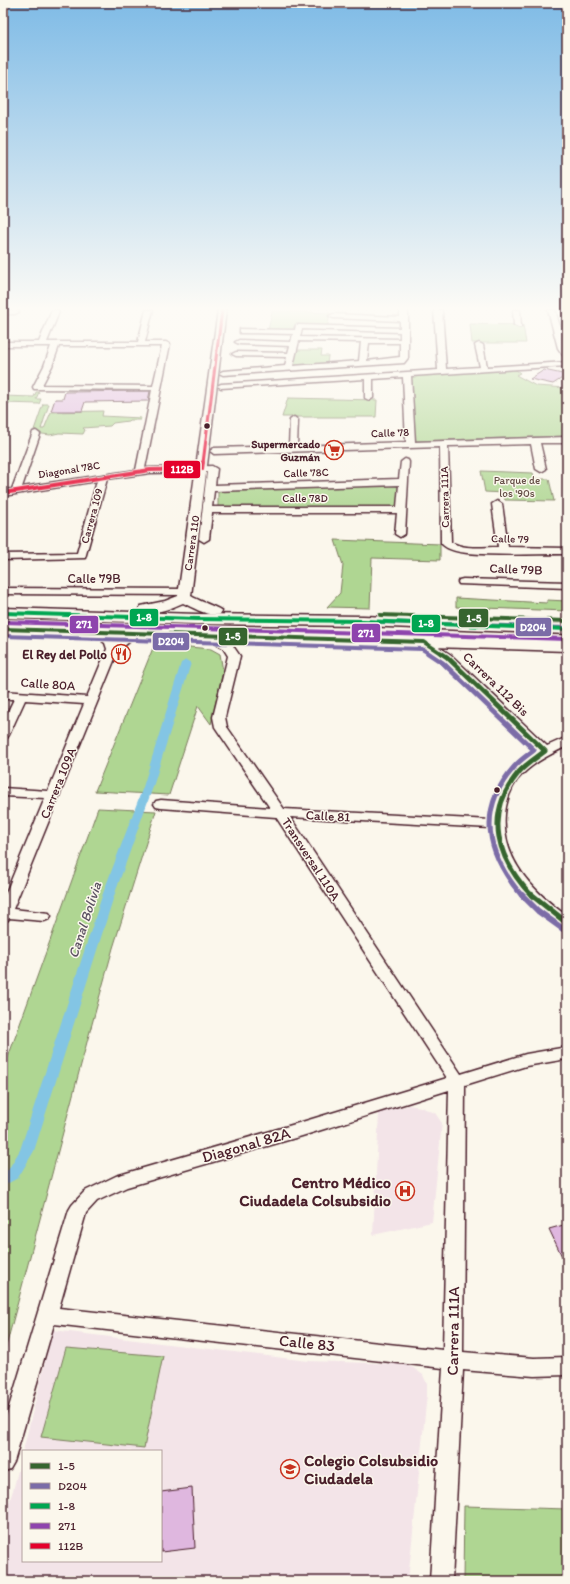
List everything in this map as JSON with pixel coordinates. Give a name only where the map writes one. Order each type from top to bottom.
[{"type":"highway","points":[[3,605],[567,621]]},
{"type":"highway","points":[[96,608],[119,616]]},
{"type":"highway","points":[[3,613],[371,622],[567,629]]},
{"type":"highway","points":[[3,621],[567,637]]},
{"type":"highway","points":[[3,629],[567,646]]},
{"type":"main road","name":"Carrera 110","points":[[207,469],[214,451],[218,384]]},
{"type":"main road","name":"Carrera 110","points":[[184,595],[202,510],[220,384]]},
{"type":"main road","points":[[146,609],[169,604],[184,595],[201,607],[215,610]]},
{"type":"street","points":[[38,384],[37,387],[156,388]]},
{"type":"street","points":[[157,384],[140,471],[157,469],[207,469]]},
{"type":"street","points":[[218,390],[289,384]]},
{"type":"street","points":[[369,398],[370,384]]},
{"type":"street","points":[[408,384],[411,445]]},
{"type":"street","points":[[293,448],[294,420]]},
{"type":"street","points":[[16,491],[36,434]]},
{"type":"street","name":"Calle 78","points":[[214,451],[567,440]]},
{"type":"street","points":[[535,441],[541,469]]},
{"type":"street","name":"Carrera 111A","points":[[444,444],[446,543],[452,548]]},
{"type":"street","points":[[400,534],[405,462]]},
{"type":"street","name":"Diagonal 78C","points":[[3,493],[140,471]]},
{"type":"street","name":"Carrera 109","points":[[3,556],[81,556],[103,477]]},
{"type":"street","name":"Calle 78C","points":[[204,488],[404,482]]},
{"type":"street","points":[[497,504],[503,550]]},
{"type":"street","name":"Calle 78D","points":[[202,510],[402,510]]},
{"type":"street","name":"Carrera 110","points":[[202,510],[204,539]]},
{"type":"street","name":"Calle 79","points":[[452,548],[466,550],[567,552]]},
{"type":"street","name":"Calle 79B","points":[[463,582],[567,585]]},
{"type":"street","name":"Calle 79B","points":[[3,591],[184,595]]},
{"type":"street","points":[[95,632],[107,639],[112,645],[112,649],[125,640],[142,633]]},
{"type":"street","name":"Transversal 110A","points":[[209,636],[227,644],[232,650],[234,656],[219,717],[221,727],[280,813],[457,1082]]},
{"type":"street","name":"Carrera 112 Bis","points":[[424,642],[447,658],[545,751]]},
{"type":"street","name":"Carrera 109A","points":[[4,915],[112,649]]},
{"type":"street","name":"Calle 80A","points":[[3,695],[90,701]]},
{"type":"street","points":[[3,735],[21,696]]},
{"type":"street","points":[[567,741],[545,751],[525,764],[510,781],[499,802],[496,824],[498,840],[503,855],[516,878],[540,904],[567,923]]},
{"type":"street","points":[[3,792],[54,795]]},
{"type":"street","name":"Calle 81","points":[[161,804],[280,813],[496,824]]},
{"type":"street","points":[[4,915],[44,916]]},
{"type":"street","name":"Diagonal 82A","points":[[48,1315],[78,1210],[91,1196],[129,1179],[302,1129],[526,1060],[550,1054],[567,1053]]},
{"type":"street","name":"Carrera 111A","points":[[441,1581],[453,1360],[457,1082]]},
{"type":"street","points":[[3,1462],[48,1315]]},
{"type":"street","name":"Calle 83","points":[[48,1315],[453,1360],[534,1367],[567,1366]]},
{"type":"shaded area","name":"Centro Médico Ciudadela Colsubsidio","points":[[409,1105],[421,1107],[435,1113],[442,1123],[432,1222],[373,1235],[379,1113]]},
{"type":"shaded area","name":"Colegio Colsubsidio Ciudadela","points":[[53,1330],[308,1361],[402,1364],[412,1367],[423,1375],[427,1384],[408,1581],[3,1581],[3,1522],[22,1455],[22,1562],[162,1562],[162,1450],[23,1450]]},
{"type":"green space","points":[[410,384],[532,384],[536,386],[567,388],[567,436],[413,441]]},
{"type":"green space","points":[[36,392],[39,392],[36,399],[41,399],[39,404],[3,403],[3,396],[34,397]]},
{"type":"green space","points":[[288,398],[377,400],[376,417],[282,417]]},
{"type":"green space","points":[[43,404],[49,404],[41,429],[44,429],[51,412],[103,411],[102,416],[141,418],[140,420],[129,420],[113,423],[110,426],[83,428],[85,430],[83,434],[59,433],[50,435],[35,433],[36,430],[34,430]]},
{"type":"green space","name":"Parque de los '90s","points":[[481,471],[533,473],[535,479],[549,479],[554,501],[505,500],[503,493],[485,492]]},
{"type":"green space","points":[[399,485],[401,487],[398,508],[393,509],[218,507],[218,489]]},
{"type":"green space","points":[[335,540],[440,544],[440,560],[372,558],[370,608],[327,607],[340,593],[343,565]]},
{"type":"green space","points":[[456,598],[547,603],[547,600],[567,601],[567,611],[456,607]]},
{"type":"green space","points":[[189,647],[211,649],[220,654],[223,671],[211,724],[198,706],[169,795],[95,791],[153,648]]},
{"type":"green space","points":[[98,808],[156,811],[113,948],[3,1358],[3,1071]]},
{"type":"green space","points":[[66,1348],[163,1356],[144,1448],[41,1437]]},
{"type":"green space","points":[[464,1506],[567,1509],[567,1581],[463,1581]]},
{"type":"building","points":[[150,391],[148,401],[85,402],[82,411],[51,411],[55,399],[63,399],[65,392]]},
{"type":"building","points":[[567,1224],[567,1267],[549,1229]]},
{"type":"building","points":[[192,1488],[195,1548],[162,1552],[162,1492]]},
{"type":"waterway","name":"Canal Bolivia","points":[[3,1180],[13,1174],[27,1151],[108,896],[148,787],[186,663]]},
{"type":"transit line","name":"112B","points":[[3,493],[150,470],[202,469],[213,384]]},
{"type":"transit line","name":"1-8","points":[[3,613],[197,619],[363,621],[567,629]]},
{"type":"transit line","name":"1-5","points":[[380,615],[567,621]]},
{"type":"transit line","name":"271","points":[[3,622],[567,639]]},
{"type":"transit line","name":"D204","points":[[380,622],[567,628]]},
{"type":"transit line","name":"1-5","points":[[3,629],[424,642],[447,657],[545,751],[522,769],[509,786],[502,800],[498,814],[498,829],[500,844],[505,858],[513,872],[533,896],[567,923]]},
{"type":"transit line","name":"D204","points":[[3,636],[422,649],[443,663],[534,750],[515,765],[497,790],[491,807],[489,824],[497,856],[505,872],[526,900],[538,911],[563,929]]},
{"type":"place","name":"Supermercado Guzmán","points":[[334,450]]},
{"type":"place","name":"El Rey del Pollo","points":[[121,654]]},
{"type":"place","name":"Centro Médico Ciudadela Colsubsidio","points":[[405,1191]]},
{"type":"place","name":"Colegio Colsubsidio Ciudadela","points":[[290,1469]]}]
